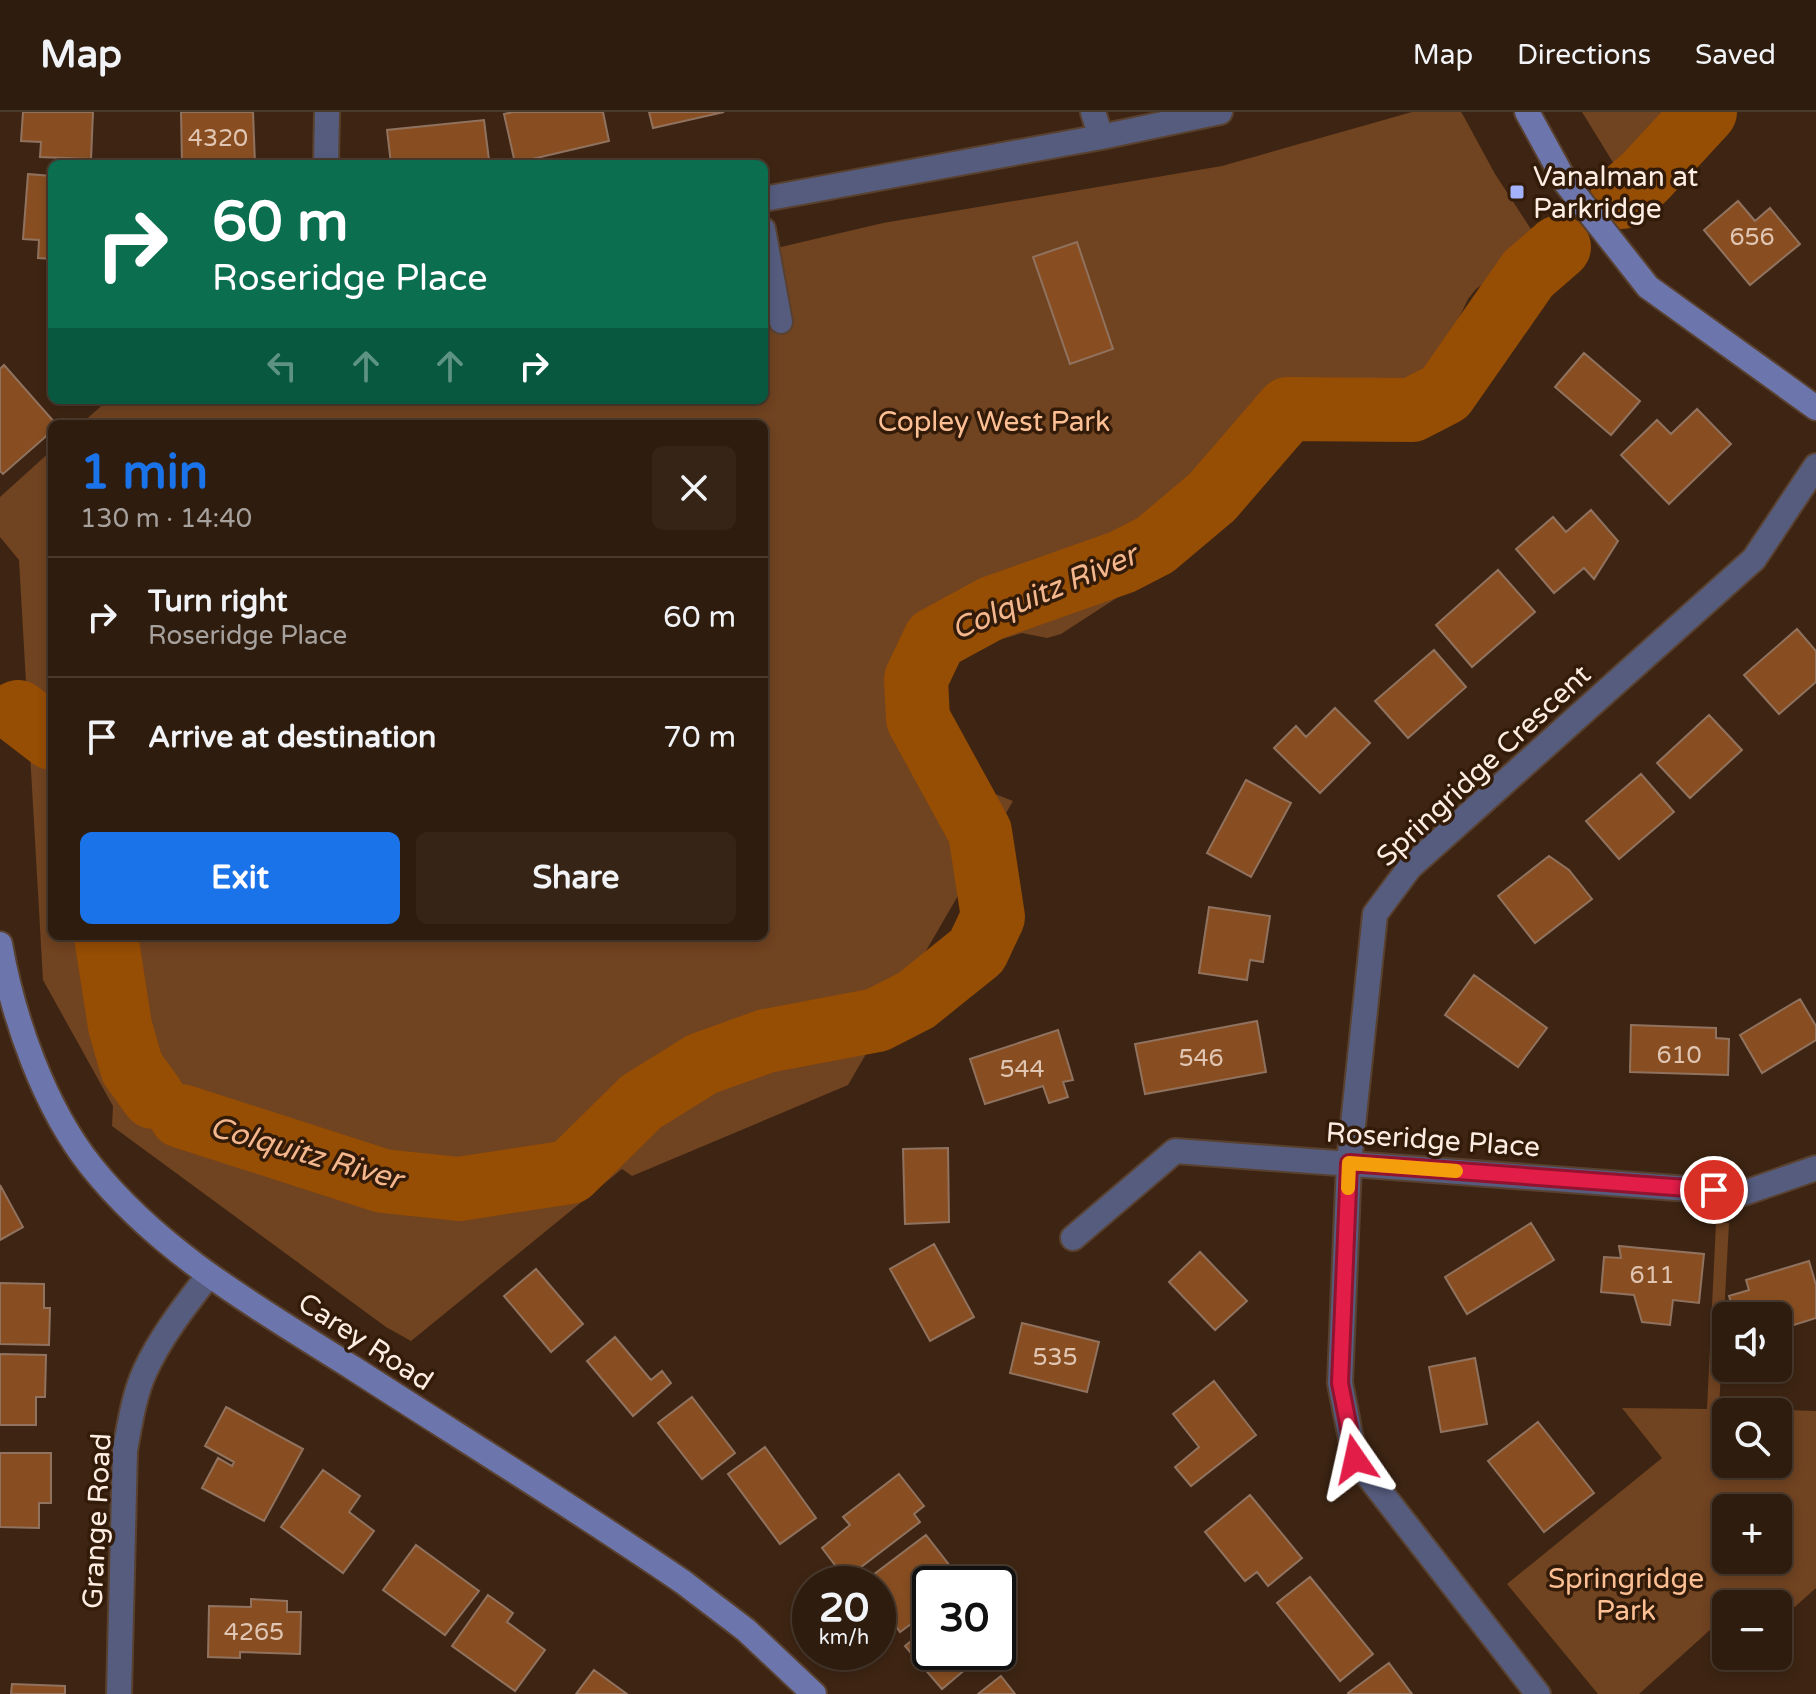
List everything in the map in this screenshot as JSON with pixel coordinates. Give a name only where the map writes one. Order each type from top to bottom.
[{"type":"street","points":[[326,160],[327,112]]},
{"type":"street","points":[[1093,112],[1101,137]]},
{"type":"street","points":[[768,198],[1220,112]]},
{"type":"street","points":[[1527,112],[1566,183],[1648,287],[1816,408]]},
{"type":"street","name":"Springridge Crescent","points":[[1538,1694],[1355,1459],[1340,1383],[1349,1163],[1375,914],[1410,867],[1754,559],[1816,466]]},
{"type":"street","name":"Carey Road","points":[[0,944],[20,1021],[39,1075],[62,1122],[91,1166],[130,1208],[208,1276],[683,1582],[746,1630],[814,1694]]},
{"type":"street","name":"Roseridge Place","points":[[1073,1238],[1175,1151],[1744,1193],[1816,1168]]},
{"type":"street","name":"Grange Road","points":[[119,1694],[125,1450],[133,1410],[145,1372],[166,1332],[208,1276]]},
{"type":"lane","points":[[768,251],[781,322]]},
{"type":"green space","name":"Copley West Park","points":[[1412,112],[1461,112],[1495,174],[1540,243],[1476,289],[1468,299],[1434,381],[1426,389],[1416,396],[1392,402],[1344,399],[1315,391],[1304,392],[1289,400],[1279,410],[1251,459],[1244,481],[1217,514],[1135,586],[1061,634],[1047,638],[1022,633],[996,641],[954,659],[932,681],[928,706],[959,780],[1013,801],[848,1085],[632,1176],[622,1169],[411,1341],[386,1327],[112,1126],[113,1106],[43,980],[19,560],[0,537],[0,497],[48,454],[48,940],[768,940],[768,420],[86,420],[104,404],[768,404],[768,250],[883,223],[1222,166]]},
{"type":"green space","points":[[1582,112],[1729,112],[1714,133],[1645,202],[1614,164]]},
{"type":"green space","name":"Springridge Park","points":[[1716,1223],[1729,1223],[1725,1302],[1712,1302]]},
{"type":"green space","name":"Springridge Park","points":[[1712,1306],[1712,1382],[1720,1382],[1720,1398],[1712,1398],[1712,1478],[1792,1478],[1792,1410],[1816,1411],[1816,1588],[1792,1609],[1792,1590],[1712,1590],[1712,1628],[1639,1694],[1598,1694],[1507,1584],[1662,1458],[1622,1408],[1707,1409]]},
{"type":"building","points":[[23,112],[93,112],[91,159],[40,157],[41,142],[21,141]]},
{"type":"building","points":[[181,112],[253,112],[255,160],[182,160]]},
{"type":"building","points":[[603,112],[609,141],[528,160],[514,160],[504,114]]},
{"type":"building","points":[[649,112],[724,112],[653,128]]},
{"type":"building","points":[[484,120],[489,160],[391,160],[387,130]]},
{"type":"building","points":[[28,174],[48,176],[48,259],[38,258],[39,240],[23,239]]},
{"type":"building","points":[[1738,201],[1755,221],[1770,208],[1800,244],[1750,285],[1704,230]]},
{"type":"building","points":[[1077,242],[1113,349],[1070,364],[1033,257]]},
{"type":"building","points":[[1584,353],[1640,401],[1611,435],[1555,387]]},
{"type":"building","points":[[4,365],[52,420],[48,420],[48,435],[3,474],[0,471],[0,369]]},
{"type":"building","points":[[1697,409],[1731,444],[1669,504],[1621,455],[1657,420],[1671,434]]},
{"type":"building","points":[[1591,510],[1618,541],[1594,579],[1584,568],[1554,593],[1516,549],[1553,517],[1566,532]]},
{"type":"building","points":[[1498,570],[1535,612],[1472,667],[1436,625]]},
{"type":"building","points":[[1797,629],[1816,651],[1816,682],[1779,714],[1744,675]]},
{"type":"building","points":[[1434,650],[1466,687],[1408,738],[1375,701]]},
{"type":"building","points":[[1335,708],[1370,743],[1320,793],[1274,748],[1296,726],[1306,737]]},
{"type":"building","points":[[1709,715],[1742,750],[1690,798],[1657,763]]},
{"type":"building","points":[[1641,774],[1674,812],[1619,859],[1586,821]]},
{"type":"building","points":[[1246,780],[1291,803],[1251,877],[1207,853]]},
{"type":"building","points":[[1549,856],[1569,870],[1592,899],[1535,943],[1498,896]]},
{"type":"building","points":[[1209,907],[1270,916],[1263,962],[1250,960],[1247,980],[1199,973]]},
{"type":"building","points":[[1474,975],[1547,1028],[1518,1067],[1445,1015]]},
{"type":"building","points":[[1800,999],[1816,1026],[1816,1040],[1762,1073],[1740,1035]]},
{"type":"building","points":[[1257,1021],[1266,1072],[1145,1094],[1135,1044]]},
{"type":"building","points":[[1631,1025],[1716,1028],[1716,1038],[1729,1039],[1728,1075],[1630,1072]]},
{"type":"building","points":[[1058,1030],[1073,1080],[1063,1082],[1068,1097],[1049,1103],[1043,1086],[985,1104],[970,1059]]},
{"type":"building","points":[[948,1148],[949,1222],[905,1224],[903,1149]]},
{"type":"building","points":[[0,1185],[23,1227],[0,1240]]},
{"type":"building","points":[[1531,1223],[1554,1260],[1467,1314],[1445,1277]]},
{"type":"building","points":[[934,1244],[974,1317],[930,1341],[890,1269]]},
{"type":"building","points":[[1619,1246],[1704,1254],[1699,1303],[1673,1300],[1670,1325],[1642,1322],[1634,1295],[1601,1292],[1604,1257],[1621,1258]]},
{"type":"building","points":[[1200,1252],[1247,1301],[1215,1330],[1169,1282]]},
{"type":"building","points":[[1809,1261],[1816,1285],[1816,1318],[1792,1326],[1792,1302],[1731,1302],[1729,1296],[1749,1290],[1746,1280]]},
{"type":"building","points":[[536,1269],[583,1324],[551,1352],[504,1296]]},
{"type":"building","points":[[0,1283],[44,1284],[44,1308],[50,1308],[49,1345],[0,1344]]},
{"type":"building","points":[[1022,1323],[1099,1342],[1087,1392],[1010,1373]]},
{"type":"building","points":[[615,1337],[651,1380],[662,1371],[671,1383],[633,1416],[587,1361]]},
{"type":"building","points":[[0,1354],[46,1355],[45,1397],[36,1397],[36,1425],[0,1425]]},
{"type":"building","points":[[1475,1358],[1487,1424],[1441,1432],[1429,1367]]},
{"type":"building","points":[[1214,1381],[1256,1435],[1191,1486],[1175,1467],[1199,1447],[1173,1414]]},
{"type":"building","points":[[692,1397],[735,1453],[702,1479],[658,1423]]},
{"type":"building","points":[[226,1407],[303,1449],[264,1521],[202,1488],[218,1458],[232,1466],[234,1462],[205,1446]]},
{"type":"building","points":[[1538,1422],[1594,1493],[1544,1532],[1488,1461]]},
{"type":"building","points":[[765,1447],[816,1518],[780,1544],[728,1474]]},
{"type":"building","points":[[0,1453],[51,1453],[51,1503],[39,1503],[39,1528],[0,1527]]},
{"type":"building","points":[[323,1470],[360,1496],[349,1512],[374,1531],[343,1573],[281,1527]]},
{"type":"building","points":[[899,1474],[924,1506],[914,1514],[920,1522],[862,1566],[836,1566],[822,1548],[850,1525],[843,1517]]},
{"type":"building","points":[[1250,1495],[1302,1558],[1268,1586],[1257,1572],[1245,1581],[1205,1532]]},
{"type":"building","points":[[926,1535],[950,1566],[912,1566],[912,1623],[900,1632],[896,1626],[896,1566],[885,1566]]},
{"type":"building","points":[[416,1545],[479,1591],[445,1635],[383,1590]]},
{"type":"building","points":[[1310,1577],[1373,1654],[1340,1681],[1277,1603]]},
{"type":"building","points":[[488,1595],[513,1613],[507,1622],[545,1650],[515,1691],[452,1646]]},
{"type":"building","points":[[251,1599],[287,1601],[287,1612],[301,1612],[300,1654],[240,1652],[240,1658],[208,1657],[209,1606],[251,1607]]},
{"type":"building","points":[[912,1640],[912,1654],[905,1646]]},
{"type":"building","points":[[1389,1663],[1412,1694],[1348,1693]]},
{"type":"building","points":[[594,1670],[627,1694],[576,1694]]},
{"type":"building","points":[[926,1670],[965,1670],[942,1689]]},
{"type":"building","points":[[1001,1676],[1015,1694],[978,1694]]},
{"type":"building","points":[[12,1684],[65,1686],[65,1694],[11,1694]]},
{"type":"waterway","name":"Colquitz River","points":[[1622,197],[1645,177],[1705,112]]},
{"type":"waterway","name":"Colquitz River","points":[[181,1116],[383,1181],[459,1189],[570,1172],[641,1102],[702,1064],[766,1041],[877,1020],[916,1000],[977,951],[993,917],[980,832],[918,719],[916,679],[935,639],[992,608],[1122,562],[1155,545],[1212,497],[1288,409],[1412,410],[1445,393],[1528,274],[1559,247]]},
{"type":"waterway","name":"Colquitz River","points":[[18,712],[48,735]]},
{"type":"waterway","name":"Colquitz River","points":[[107,940],[120,1026],[132,1068],[153,1097]]},
{"type":"slow traffic","points":[[1348,1188],[1349,1163],[1456,1171]]},
{"type":"place","name":"Vanalman at Parkridge","points":[[1517,192]]},
{"type":"route","points":[[1355,1459],[1340,1383],[1349,1163],[1714,1190]]}]
